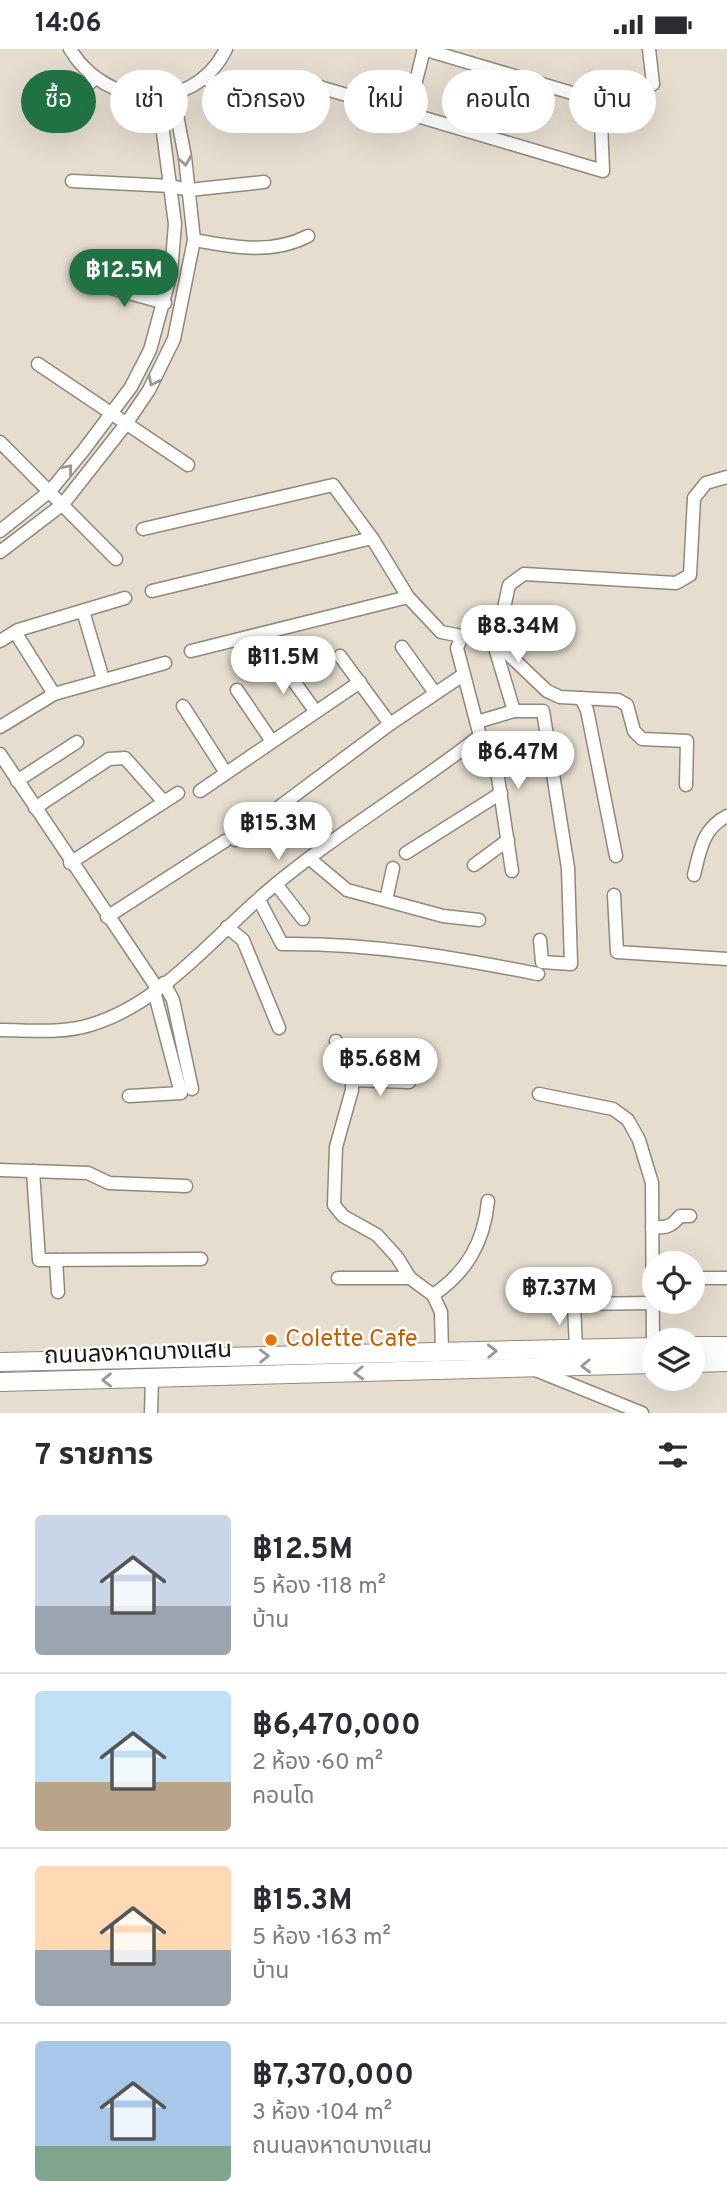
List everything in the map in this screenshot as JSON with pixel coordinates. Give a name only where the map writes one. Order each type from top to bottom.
[{"type":"main road","points":[[705,1346],[727,1346]]},
{"type":"main road","name":"ถนนลงหาดบางแสน","points":[[0,1362],[576,1349],[642,1352]]},
{"type":"main road","name":"ถนนลงหาดบางแสน","points":[[0,1383],[529,1367],[642,1354]]},
{"type":"main road","points":[[705,1363],[727,1362]]},
{"type":"street","points":[[69,49],[84,70]]},
{"type":"street","points":[[209,70],[226,49]]},
{"type":"street","points":[[419,70],[424,49],[569,92]]},
{"type":"street","points":[[649,49],[651,70]]},
{"type":"street","points":[[188,85],[202,78]]},
{"type":"street","points":[[428,119],[603,171],[601,133]]},
{"type":"street","points":[[0,531],[50,491],[131,387],[150,350],[165,303],[171,273],[175,224],[163,133]]},
{"type":"street","points":[[0,552],[63,504],[126,424],[149,390],[174,339],[194,240],[180,133]]},
{"type":"street","points":[[72,181],[171,186],[189,190],[264,182]]},
{"type":"street","points":[[194,240],[237,247],[273,248],[290,245],[308,236]]},
{"type":"street","points":[[93,283],[165,303]]},
{"type":"street","points":[[38,364],[188,465]]},
{"type":"street","points":[[0,442],[116,559]]},
{"type":"street","points":[[143,529],[333,485],[372,538],[408,597],[441,632],[462,636],[492,628],[501,622],[509,585],[524,574],[676,583],[690,575],[694,498],[706,483],[727,477]]},
{"type":"street","points":[[152,591],[372,538]]},
{"type":"street","points":[[191,651],[408,597]]},
{"type":"street","points":[[0,641],[15,632],[125,598]]},
{"type":"street","points":[[83,611],[103,679]]},
{"type":"street","points":[[492,628],[503,649],[540,686],[554,695],[623,702],[630,711],[634,731],[642,739],[687,741],[686,785]]},
{"type":"street","points":[[492,628],[514,711]]},
{"type":"street","points":[[15,632],[54,694]]},
{"type":"street","points":[[462,636],[457,648],[480,736],[492,744],[512,871]]},
{"type":"street","points":[[402,647],[435,693]]},
{"type":"street","points":[[340,656],[390,724]]},
{"type":"street","points":[[279,661],[316,712]]},
{"type":"street","points":[[0,727],[54,694],[165,663]]},
{"type":"street","points":[[107,917],[230,841],[390,724],[463,675]]},
{"type":"street","points":[[200,791],[271,740],[360,682]]},
{"type":"street","points":[[237,690],[271,740]]},
{"type":"street","points":[[581,698],[587,711],[616,856]]},
{"type":"street","points":[[183,706],[226,773]]},
{"type":"street","points":[[477,722],[514,711],[543,711],[568,867],[571,964],[542,962],[540,940]]},
{"type":"street","points":[[0,1030],[58,1031],[91,1025],[158,988],[276,884],[353,824],[480,736]]},
{"type":"street","points":[[17,781],[77,742]]},
{"type":"street","points":[[0,754],[107,917],[158,988],[173,1000],[192,1089]]},
{"type":"street","points":[[35,808],[109,759],[125,758],[164,802]]},
{"type":"street","points":[[70,863],[178,793]]},
{"type":"street","points":[[406,853],[501,793]]},
{"type":"street","points":[[694,875],[707,832],[727,816]]},
{"type":"street","points":[[474,865],[508,840]]},
{"type":"street","points":[[310,859],[347,890],[443,916],[480,921]]},
{"type":"street","points":[[386,900],[393,868]]},
{"type":"street","points":[[276,884],[303,919]]},
{"type":"street","points":[[614,895],[617,952],[727,959]]},
{"type":"street","points":[[259,900],[282,944],[334,943],[434,953],[538,974]]},
{"type":"street","points":[[227,927],[243,940],[279,1028]]},
{"type":"street","points":[[129,1096],[181,1093],[158,988]]},
{"type":"street","points":[[336,1041],[352,1080],[336,1147],[334,1205],[343,1216],[377,1235],[397,1257],[410,1278],[433,1295],[441,1312],[442,1352]]},
{"type":"street","points":[[352,1080],[409,1082]]},
{"type":"street","points":[[539,1094],[613,1109],[628,1121],[639,1140],[652,1183],[652,1251]]},
{"type":"street","points":[[0,1170],[88,1173],[110,1184],[186,1186]]},
{"type":"street","points":[[33,1171],[39,1260],[201,1259]]},
{"type":"street","points":[[433,1295],[455,1280],[482,1240],[488,1201]]},
{"type":"street","points":[[652,1227],[664,1228],[673,1225],[680,1216],[690,1216]]},
{"type":"street","points":[[56,1260],[58,1292]]},
{"type":"street","points":[[338,1277],[410,1278]]},
{"type":"street","points":[[705,1278],[727,1279]]},
{"type":"street","points":[[576,1349],[574,1304],[642,1303]]},
{"type":"street","points":[[529,1367],[642,1413]]},
{"type":"street","points":[[151,1413],[152,1379]]},
{"type":"place","name":"Colette Cafe","points":[[271,1340]]}]
